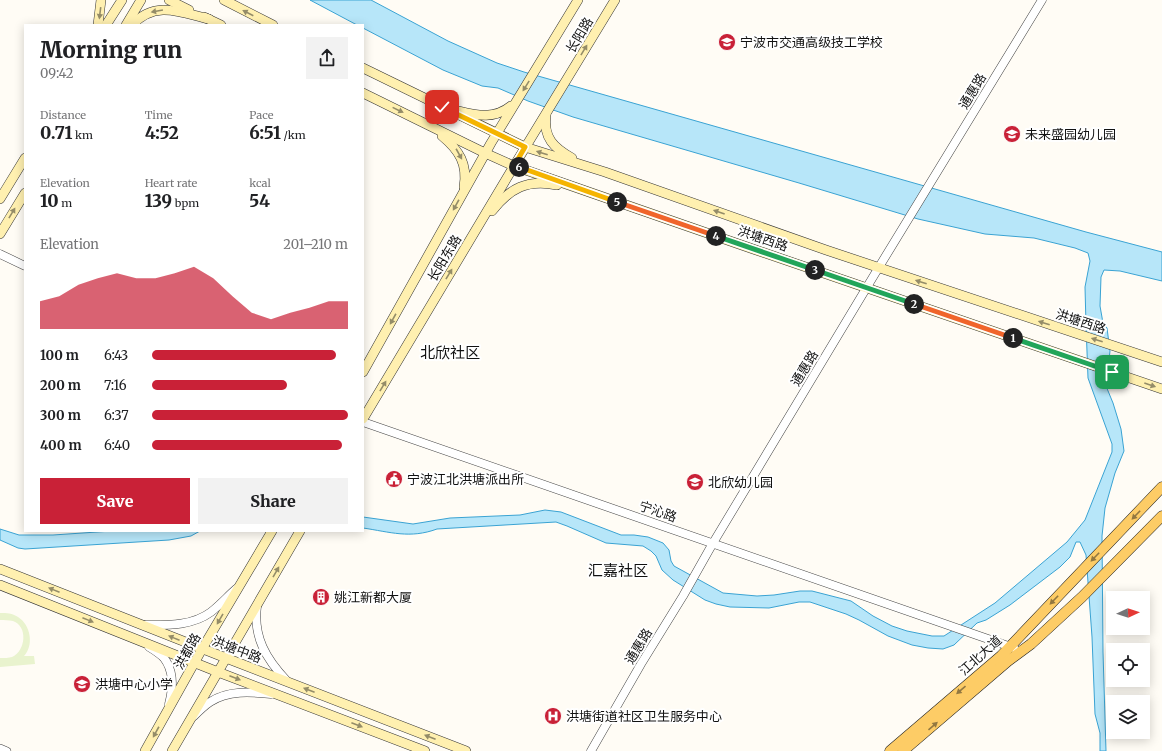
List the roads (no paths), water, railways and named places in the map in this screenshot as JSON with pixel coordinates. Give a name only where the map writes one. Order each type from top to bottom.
[{"type":"main road","points":[[98,24],[102,0]]},
{"type":"main road","points":[[107,24],[122,0]]},
{"type":"main road","points":[[127,24],[141,0]]},
{"type":"main road","points":[[169,0],[219,24]]},
{"type":"main road","points":[[224,0],[271,24]]},
{"type":"main road","name":"长阳路","points":[[516,101],[578,0]]},
{"type":"main road","name":"长阳路","points":[[547,112],[615,0]]},
{"type":"main road","points":[[133,24],[147,13],[160,9],[178,11],[209,19]]},
{"type":"main road","name":"洪塘西路","points":[[364,68],[525,147],[591,168],[879,268],[1162,362]]},
{"type":"main road","name":"洪塘西路","points":[[364,93],[514,166],[1162,389]]},
{"type":"main road","points":[[442,107],[488,115],[504,112],[516,101]]},
{"type":"main road","name":"长阳东路","points":[[364,370],[485,153],[516,101]]},
{"type":"main road","points":[[547,112],[545,125],[550,141],[564,153],[591,168]]},
{"type":"main road","name":"长阳东路","points":[[364,419],[547,112]]},
{"type":"main road","points":[[432,127],[458,151],[466,173],[464,191]]},
{"type":"main road","points":[[0,199],[24,160]]},
{"type":"main road","points":[[471,238],[498,204],[516,188],[542,183],[582,190]]},
{"type":"main road","points":[[0,234],[24,194]]},
{"type":"main road","name":"江北大道","points":[[890,751],[1001,656],[1162,487]]},
{"type":"main road","name":"江北大道","points":[[903,751],[1008,661],[1022,651],[1082,597],[1162,516]]},
{"type":"main road","points":[[240,586],[271,532]]},
{"type":"main road","points":[[172,751],[299,532]]},
{"type":"main road","name":"洪塘中路","points":[[0,569],[466,751]]},
{"type":"main road","points":[[0,585],[218,672],[425,751]]},
{"type":"main road","name":"洪都路","points":[[146,751],[202,649],[240,586]]},
{"type":"street","name":"通惠路","points":[[591,751],[641,664],[683,596],[697,569],[1042,0]]},
{"type":"street","points":[[0,254],[24,266]]},
{"type":"street","name":"宁沁路","points":[[364,421],[1022,651]]},
{"type":"street","points":[[142,625],[183,624],[197,620],[211,612],[240,586]]},
{"type":"street","points":[[257,606],[256,629],[260,642],[275,668],[287,682]]},
{"type":"street","points":[[138,640],[165,659],[172,678],[172,687],[167,712]]},
{"type":"street","points":[[192,717],[210,701],[233,693],[248,692],[280,695]]},
{"type":"street","points":[[0,748],[7,751]]},
{"type":"water","points":[[310,0],[371,0],[448,41],[497,63],[524,72],[1086,232],[1162,252],[1162,281],[1120,271],[1104,270],[1101,277],[1100,306],[1103,323],[1107,328],[1110,351],[1106,386],[1121,429],[1124,451],[1115,473],[1105,508],[1102,536],[1106,751],[1100,751],[1100,733],[1095,714],[1092,637],[1086,555],[1080,542],[1076,542],[1070,557],[1060,567],[1010,605],[986,620],[977,623],[954,645],[943,649],[912,645],[888,636],[846,614],[810,602],[799,602],[769,608],[730,607],[716,604],[705,600],[673,580],[662,570],[656,556],[643,546],[606,543],[556,522],[437,529],[418,534],[400,534],[364,528],[364,517],[413,524],[450,518],[520,515],[545,510],[561,512],[621,535],[648,537],[663,543],[669,550],[671,561],[674,566],[723,593],[757,596],[812,591],[851,601],[873,616],[892,626],[907,631],[932,636],[944,636],[995,603],[1067,542],[1085,520],[1112,452],[1112,444],[1088,378],[1085,287],[1090,261],[1088,253],[1075,248],[1034,238],[985,234],[918,219],[573,117],[528,101],[498,88],[482,86],[443,70],[364,29],[364,24],[355,24]]},
{"type":"water","points":[[0,529],[19,535],[53,535],[97,532],[198,532],[191,536],[169,540],[25,549],[18,548],[0,540]]},
{"type":"place","name":"宁波市交通高级技工学校","points":[[727,42]]},
{"type":"place","name":"未来盛园幼儿园","points":[[1012,134]]},
{"type":"place","name":"宁波江北洪塘派出所","points":[[394,479]]},
{"type":"place","name":"北欣幼儿园","points":[[695,482]]},
{"type":"place","name":"姚江新都大厦","points":[[321,597]]},
{"type":"place","name":"洪塘中心小学","points":[[82,684]]},
{"type":"place","name":"洪塘街道社区卫生服务中心","points":[[553,716]]},
{"type":"district","name":"北欣社区","points":[[450,353]]},
{"type":"district","name":"汇嘉社区","points":[[618,571]]}]
